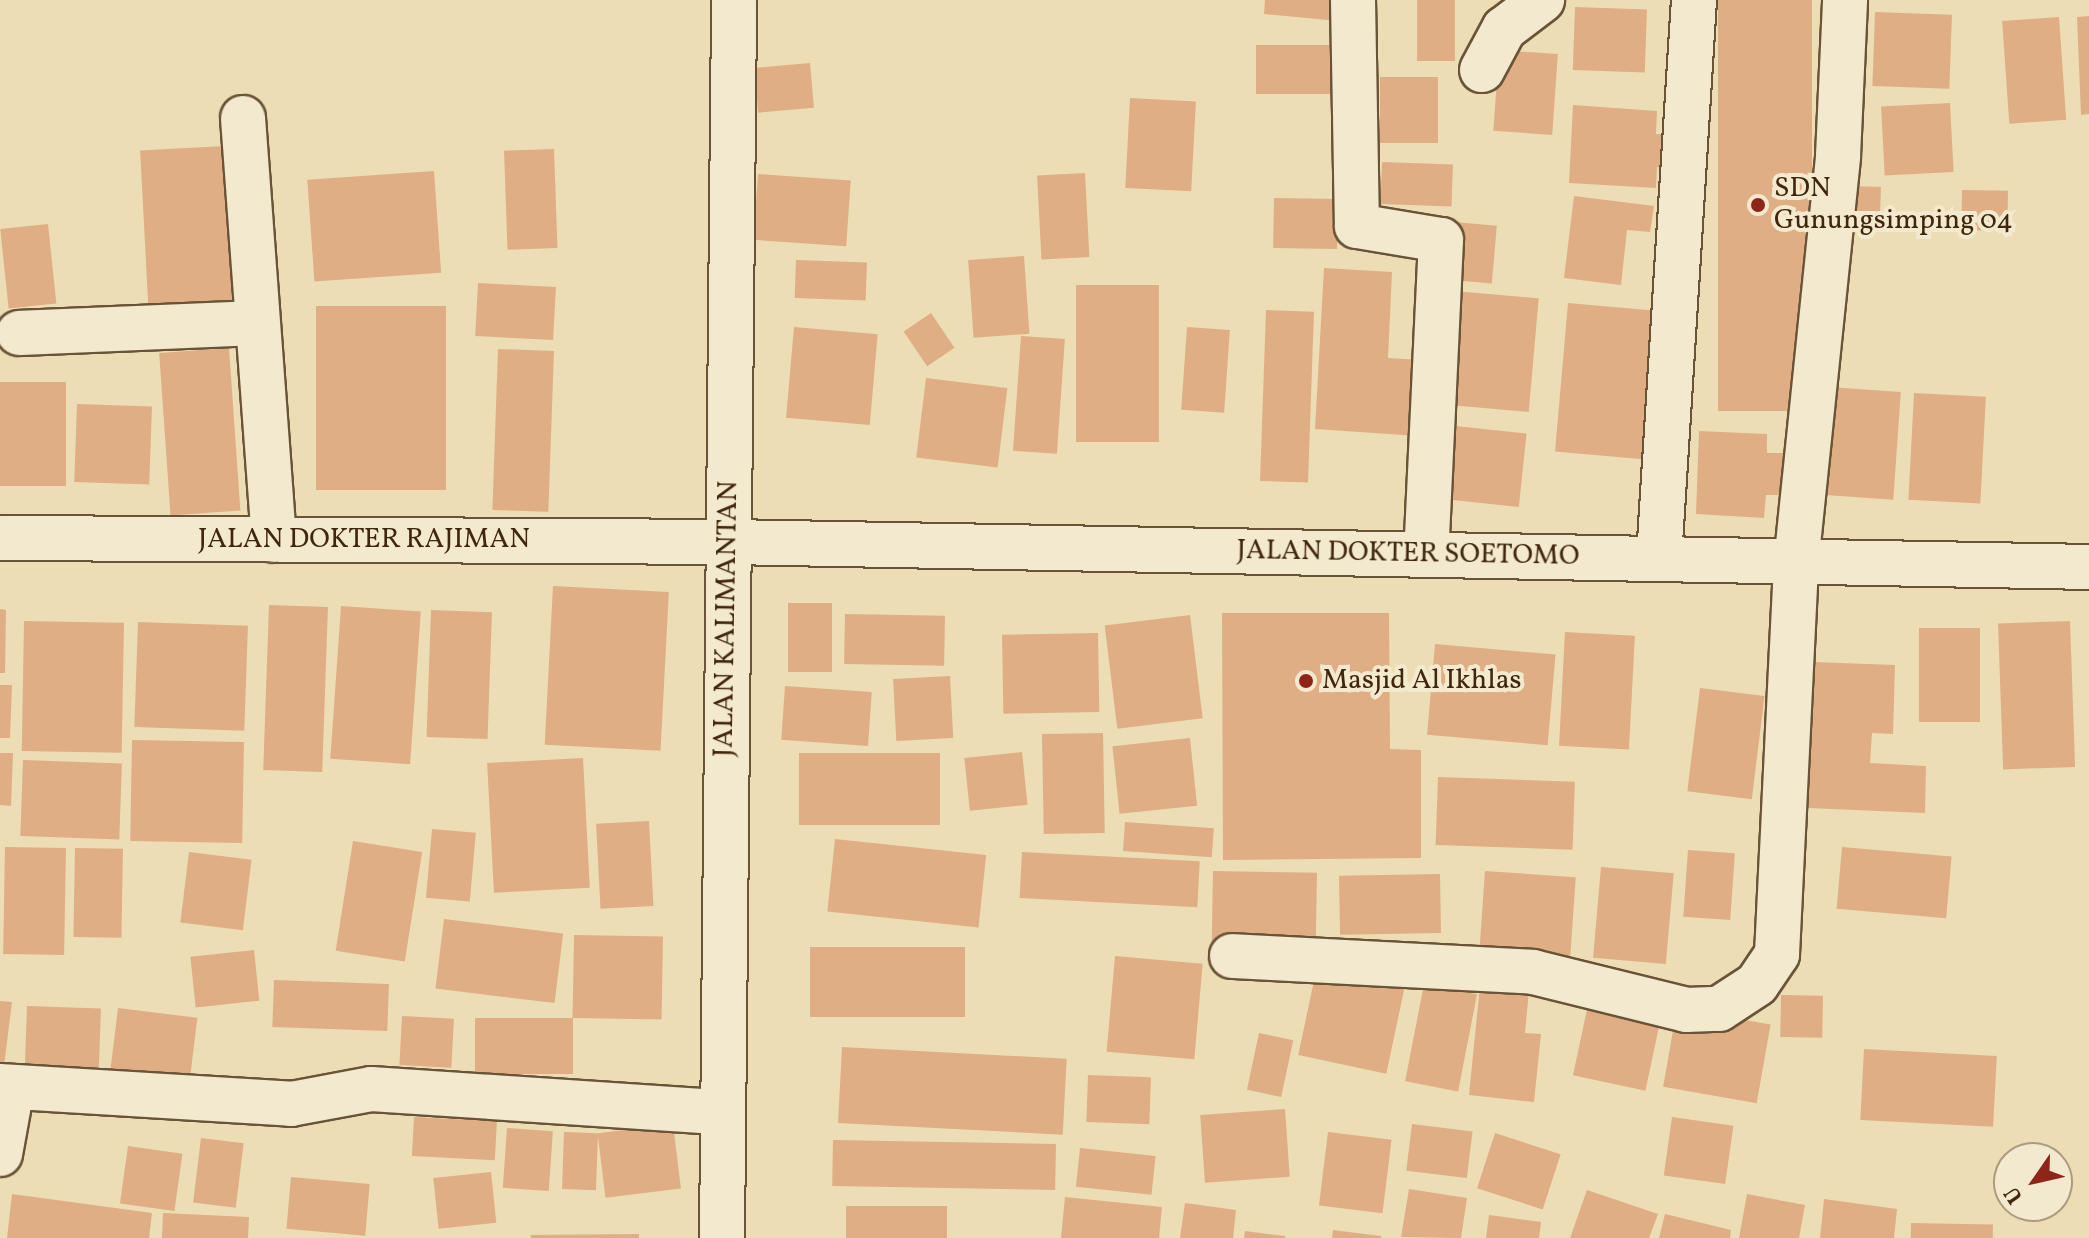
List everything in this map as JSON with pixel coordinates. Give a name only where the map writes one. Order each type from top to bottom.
[{"type":"street","name":"JALAN KALIMANTAN","points":[[722,1238],[720,1112],[734,0]]},
{"type":"street","points":[[1353,0],[1357,226],[1441,240],[1426,554]]},
{"type":"street","points":[[1482,70],[1504,29],[1542,0]]},
{"type":"street","points":[[1659,558],[1694,0]]},
{"type":"street","points":[[1232,956],[1533,972],[1686,1010],[1719,1009],[1757,984],[1777,954],[1796,564],[1838,156],[1845,0]]},
{"type":"street","points":[[243,118],[253,323],[274,540]]},
{"type":"street","points":[[19,333],[253,323]]},
{"type":"street","name":"JALAN DOKTER RAJIMAN","points":[[0,538],[728,542]]},
{"type":"street","name":"JALAN DOKTER SOETOMO","points":[[728,542],[2089,567]]},
{"type":"street","points":[[0,1154],[6,1087],[291,1104],[371,1089],[720,1112]]},
{"type":"building","points":[[1265,0],[1340,0],[1338,21],[1264,14]]},
{"type":"building","points":[[1417,0],[1455,0],[1455,61],[1417,61]]},
{"type":"building","name":"SDN Gunungsimping 04","points":[[1718,0],[1812,0],[1812,411],[1718,411]]},
{"type":"building","points":[[1575,7],[1647,10],[1645,72],[1573,70]]},
{"type":"building","points":[[1875,12],[1952,15],[1949,89],[1872,86]]},
{"type":"building","points":[[2089,16],[2089,114],[2081,115],[2077,17]]},
{"type":"building","points":[[2059,17],[2066,120],[2009,124],[2002,21]]},
{"type":"building","points":[[1256,45],[1336,45],[1336,94],[1256,94]]},
{"type":"building","points":[[1499,50],[1558,54],[1552,135],[1493,131]]},
{"type":"building","points":[[810,63],[814,108],[758,113],[754,68]]},
{"type":"building","points":[[1380,77],[1438,77],[1438,143],[1380,143]]},
{"type":"building","points":[[1130,98],[1196,101],[1191,191],[1125,188]]},
{"type":"building","points":[[1950,103],[1954,172],[1885,176],[1881,107]]},
{"type":"building","points":[[1573,105],[1657,111],[1656,134],[1678,135],[1676,168],[1657,167],[1656,188],[1569,183]]},
{"type":"building","points":[[224,146],[232,302],[148,306],[140,150]]},
{"type":"building","points":[[554,149],[557,248],[507,250],[504,151]]},
{"type":"building","points":[[1382,162],[1453,164],[1451,206],[1381,204]]},
{"type":"building","points":[[434,171],[441,273],[314,282],[307,180]]},
{"type":"building","points":[[1085,173],[1089,257],[1041,259],[1037,176]]},
{"type":"building","points":[[758,174],[851,180],[846,246],[753,240]]},
{"type":"building","points":[[1851,186],[1881,187],[1880,220],[1850,219]]},
{"type":"building","points":[[1962,190],[2008,191],[2007,231],[1961,230]]},
{"type":"building","points":[[1574,196],[1654,206],[1650,232],[1627,230],[1621,285],[1564,278]]},
{"type":"building","points":[[1274,198],[1338,199],[1337,249],[1273,248]]},
{"type":"building","points":[[1454,222],[1497,226],[1492,284],[1449,280]]},
{"type":"building","points":[[48,224],[56,304],[9,309],[0,229]]},
{"type":"building","points":[[1024,256],[1029,334],[974,338],[968,260]]},
{"type":"building","points":[[796,260],[867,262],[866,300],[795,298]]},
{"type":"building","points":[[1324,268],[1392,272],[1388,358],[1421,360],[1418,436],[1315,429]]},
{"type":"building","points":[[478,283],[556,287],[553,340],[475,336]]},
{"type":"building","points":[[1076,285],[1159,285],[1159,442],[1076,442]]},
{"type":"building","points":[[1454,291],[1539,298],[1529,412],[1444,405]]},
{"type":"building","points":[[1568,303],[1665,311],[1652,460],[1555,451]]},
{"type":"building","points":[[316,306],[446,306],[446,490],[316,490]]},
{"type":"building","points":[[1266,310],[1314,312],[1308,483],[1260,481]]},
{"type":"building","points":[[931,313],[954,348],[927,366],[904,331]]},
{"type":"building","points":[[794,327],[878,334],[870,425],[786,418]]},
{"type":"building","points":[[1187,327],[1230,330],[1224,413],[1181,410]]},
{"type":"building","points":[[1021,336],[1065,339],[1057,454],[1013,451]]},
{"type":"building","points":[[229,348],[240,511],[171,515],[159,353]]},
{"type":"building","points":[[498,349],[554,351],[548,512],[492,510]]},
{"type":"building","points":[[926,378],[1007,388],[998,467],[916,457]]},
{"type":"building","points":[[0,382],[66,382],[66,486],[0,486]]},
{"type":"building","points":[[1829,387],[1901,392],[1893,500],[1821,495]]},
{"type":"building","points":[[1914,393],[1986,397],[1980,504],[1908,500]]},
{"type":"building","points":[[77,404],[152,407],[149,485],[74,482]]},
{"type":"building","points":[[1446,425],[1527,433],[1519,507],[1438,499]]},
{"type":"building","points":[[1699,431],[1767,434],[1767,453],[1790,453],[1788,495],[1766,495],[1764,518],[1696,514]]},
{"type":"building","points":[[553,586],[669,592],[661,751],[545,745]]},
{"type":"building","points":[[788,603],[832,603],[832,672],[788,672]]},
{"type":"building","points":[[269,605],[328,607],[322,772],[263,770]]},
{"type":"building","points":[[341,606],[421,612],[410,764],[330,759]]},
{"type":"building","points":[[0,609],[6,610],[5,673],[0,673]]},
{"type":"building","points":[[431,610],[492,612],[488,739],[427,737]]},
{"type":"building","name":"Masjid Al Ikhlas","points":[[1222,613],[1389,613],[1390,749],[1421,750],[1421,858],[1223,860]]},
{"type":"building","points":[[845,614],[945,616],[944,666],[844,664]]},
{"type":"building","points":[[1190,615],[1203,718],[1117,729],[1105,625]]},
{"type":"building","points":[[24,621],[124,623],[122,753],[22,751]]},
{"type":"building","points":[[2070,621],[2075,767],[2003,769],[1998,624]]},
{"type":"building","points":[[138,622],[248,626],[244,731],[134,727]]},
{"type":"building","points":[[1919,628],[1980,628],[1980,722],[1919,722]]},
{"type":"building","points":[[1565,632],[1635,636],[1629,750],[1559,746]]},
{"type":"building","points":[[1098,633],[1099,712],[1003,714],[1002,635]]},
{"type":"building","points":[[1435,644],[1556,655],[1548,745],[1427,735]]},
{"type":"building","points":[[1813,662],[1895,665],[1893,734],[1872,733],[1870,763],[1926,766],[1925,813],[1808,808]]},
{"type":"building","points":[[950,676],[953,738],[896,741],[893,679]]},
{"type":"building","points":[[0,685],[12,685],[10,738],[0,738]]},
{"type":"building","points":[[785,686],[872,692],[868,746],[781,740]]},
{"type":"building","points":[[1700,688],[1765,696],[1752,799],[1687,791]]},
{"type":"building","points":[[1103,733],[1105,833],[1044,834],[1042,734]]},
{"type":"building","points":[[1190,738],[1197,806],[1120,814],[1112,746]]},
{"type":"building","points":[[132,740],[244,742],[242,843],[130,841]]},
{"type":"building","points":[[1022,752],[1028,805],[970,811],[964,758]]},
{"type":"building","points":[[0,753],[13,753],[11,806],[0,805]]},
{"type":"building","points":[[799,753],[940,753],[940,825],[799,825]]},
{"type":"building","points":[[583,758],[590,888],[494,893],[487,763]]},
{"type":"building","points":[[23,760],[122,763],[119,839],[20,836]]},
{"type":"building","points":[[1438,777],[1575,782],[1573,850],[1436,845]]},
{"type":"building","points":[[649,821],[653,906],[601,909],[596,824]]},
{"type":"building","points":[[1125,822],[1214,828],[1212,857],[1123,851]]},
{"type":"building","points":[[432,829],[476,833],[470,902],[426,898]]},
{"type":"building","points":[[835,839],[986,855],[979,927],[827,912]]},
{"type":"building","points":[[353,841],[422,852],[405,962],[336,951]]},
{"type":"building","points":[[5,847],[66,848],[64,955],[3,954]]},
{"type":"building","points":[[1842,847],[1952,857],[1946,918],[1837,909]]},
{"type":"building","points":[[75,848],[123,849],[121,938],[73,937]]},
{"type":"building","points":[[1688,850],[1735,853],[1730,920],[1683,917]]},
{"type":"building","points":[[189,852],[252,860],[243,930],[180,922]]},
{"type":"building","points":[[1022,852],[1200,861],[1197,907],[1020,898]]},
{"type":"building","points":[[1601,867],[1674,873],[1666,964],[1593,958]]},
{"type":"building","points":[[1213,871],[1317,873],[1316,951],[1212,949]]},
{"type":"building","points":[[1485,871],[1576,877],[1570,961],[1479,955]]},
{"type":"building","points":[[1440,874],[1441,933],[1340,935],[1339,876]]},
{"type":"building","points":[[444,919],[563,934],[555,1003],[435,988]]},
{"type":"building","points":[[574,935],[663,937],[662,1020],[573,1018]]},
{"type":"building","points":[[810,947],[965,947],[965,1017],[810,1017]]},
{"type":"building","points":[[254,950],[259,1001],[196,1007],[190,957]]},
{"type":"building","points":[[1115,956],[1203,964],[1194,1059],[1107,1052]]},
{"type":"building","points":[[1318,962],[1406,981],[1386,1074],[1298,1055]]},
{"type":"building","points":[[1481,976],[1530,980],[1525,1033],[1541,1034],[1534,1102],[1469,1095]]},
{"type":"building","points":[[274,980],[389,984],[387,1031],[272,1027]]},
{"type":"building","points":[[1424,984],[1477,994],[1458,1091],[1405,1081]]},
{"type":"building","points":[[1781,995],[1823,996],[1822,1038],[1780,1037]]},
{"type":"building","points":[[1589,1000],[1661,1015],[1645,1091],[1573,1075]]},
{"type":"building","points":[[0,1001],[12,1002],[4,1066],[0,1065]]},
{"type":"building","points":[[27,1006],[101,1009],[98,1081],[24,1078]]},
{"type":"building","points":[[118,1008],[197,1018],[188,1093],[109,1083]]},
{"type":"building","points":[[1677,1008],[1771,1024],[1757,1103],[1663,1087]]},
{"type":"building","points":[[402,1016],[454,1019],[451,1068],[399,1065]]},
{"type":"building","points":[[475,1018],[573,1018],[573,1074],[475,1074]]},
{"type":"building","points":[[1259,1033],[1293,1040],[1281,1097],[1247,1090]]},
{"type":"building","points":[[842,1047],[1067,1059],[1063,1135],[838,1123]]},
{"type":"building","points":[[1864,1049],[1997,1056],[1993,1127],[1860,1120]]},
{"type":"building","points":[[1088,1075],[1151,1077],[1149,1124],[1086,1122]]},
{"type":"building","points":[[1285,1109],[1290,1177],[1205,1183],[1200,1115]]},
{"type":"building","points":[[414,1117],[497,1121],[495,1160],[412,1156]]},
{"type":"building","points":[[1672,1117],[1733,1126],[1725,1184],[1664,1175]]},
{"type":"building","points":[[673,1124],[681,1189],[605,1198],[598,1133]]},
{"type":"building","points":[[1412,1124],[1473,1131],[1467,1178],[1406,1171]]},
{"type":"building","points":[[507,1128],[553,1131],[549,1191],[503,1188]]},
{"type":"building","points":[[564,1132],[598,1133],[596,1190],[562,1189]]},
{"type":"building","points":[[1328,1132],[1392,1140],[1383,1213],[1319,1205]]},
{"type":"building","points":[[1495,1133],[1561,1154],[1543,1209],[1477,1188]]},
{"type":"building","points":[[201,1138],[244,1143],[236,1208],[193,1203]]},
{"type":"building","points":[[833,1140],[1056,1144],[1055,1190],[832,1186]]},
{"type":"building","points":[[128,1146],[182,1154],[174,1211],[120,1203]]},
{"type":"building","points":[[1080,1148],[1156,1156],[1152,1195],[1076,1187]]},
{"type":"building","points":[[491,1172],[496,1223],[439,1229],[433,1178]]},
{"type":"building","points":[[291,1177],[370,1184],[365,1236],[286,1229]]},
{"type":"building","points":[[1409,1189],[1467,1198],[1461,1238],[1401,1237]]},
{"type":"building","points":[[1587,1190],[1658,1214],[1649,1238],[1570,1238]]},
{"type":"building","points":[[12,1194],[152,1213],[149,1238],[7,1238]]},
{"type":"building","points":[[1747,1194],[1805,1205],[1799,1238],[1739,1238]]},
{"type":"building","points":[[1065,1197],[1162,1207],[1159,1238],[1061,1238]]},
{"type":"building","points":[[1824,1199],[1897,1209],[1894,1238],[1820,1238]]},
{"type":"building","points":[[1185,1203],[1236,1210],[1233,1238],[1180,1238]]},
{"type":"building","points":[[846,1206],[947,1206],[947,1238],[846,1238]]},
{"type":"building","points":[[163,1213],[249,1217],[248,1238],[162,1238]]},
{"type":"building","points":[[1665,1214],[1731,1230],[1730,1238],[1659,1238]]},
{"type":"building","points":[[1489,1215],[1541,1222],[1539,1238],[1486,1238]]},
{"type":"building","points":[[1911,1223],[1993,1224],[1993,1238],[1911,1238]]},
{"type":"building","points":[[1333,1230],[1381,1236],[1381,1238],[1332,1238]]},
{"type":"building","points":[[1245,1231],[1285,1236],[1285,1238],[1244,1238]]},
{"type":"building","points":[[639,1234],[639,1238],[531,1238],[531,1235]]},
{"type":"place","name":"SDN Gunungsimping 04","points":[[1758,205]]},
{"type":"place","name":"Masjid Al Ikhlas","points":[[1306,681]]}]
